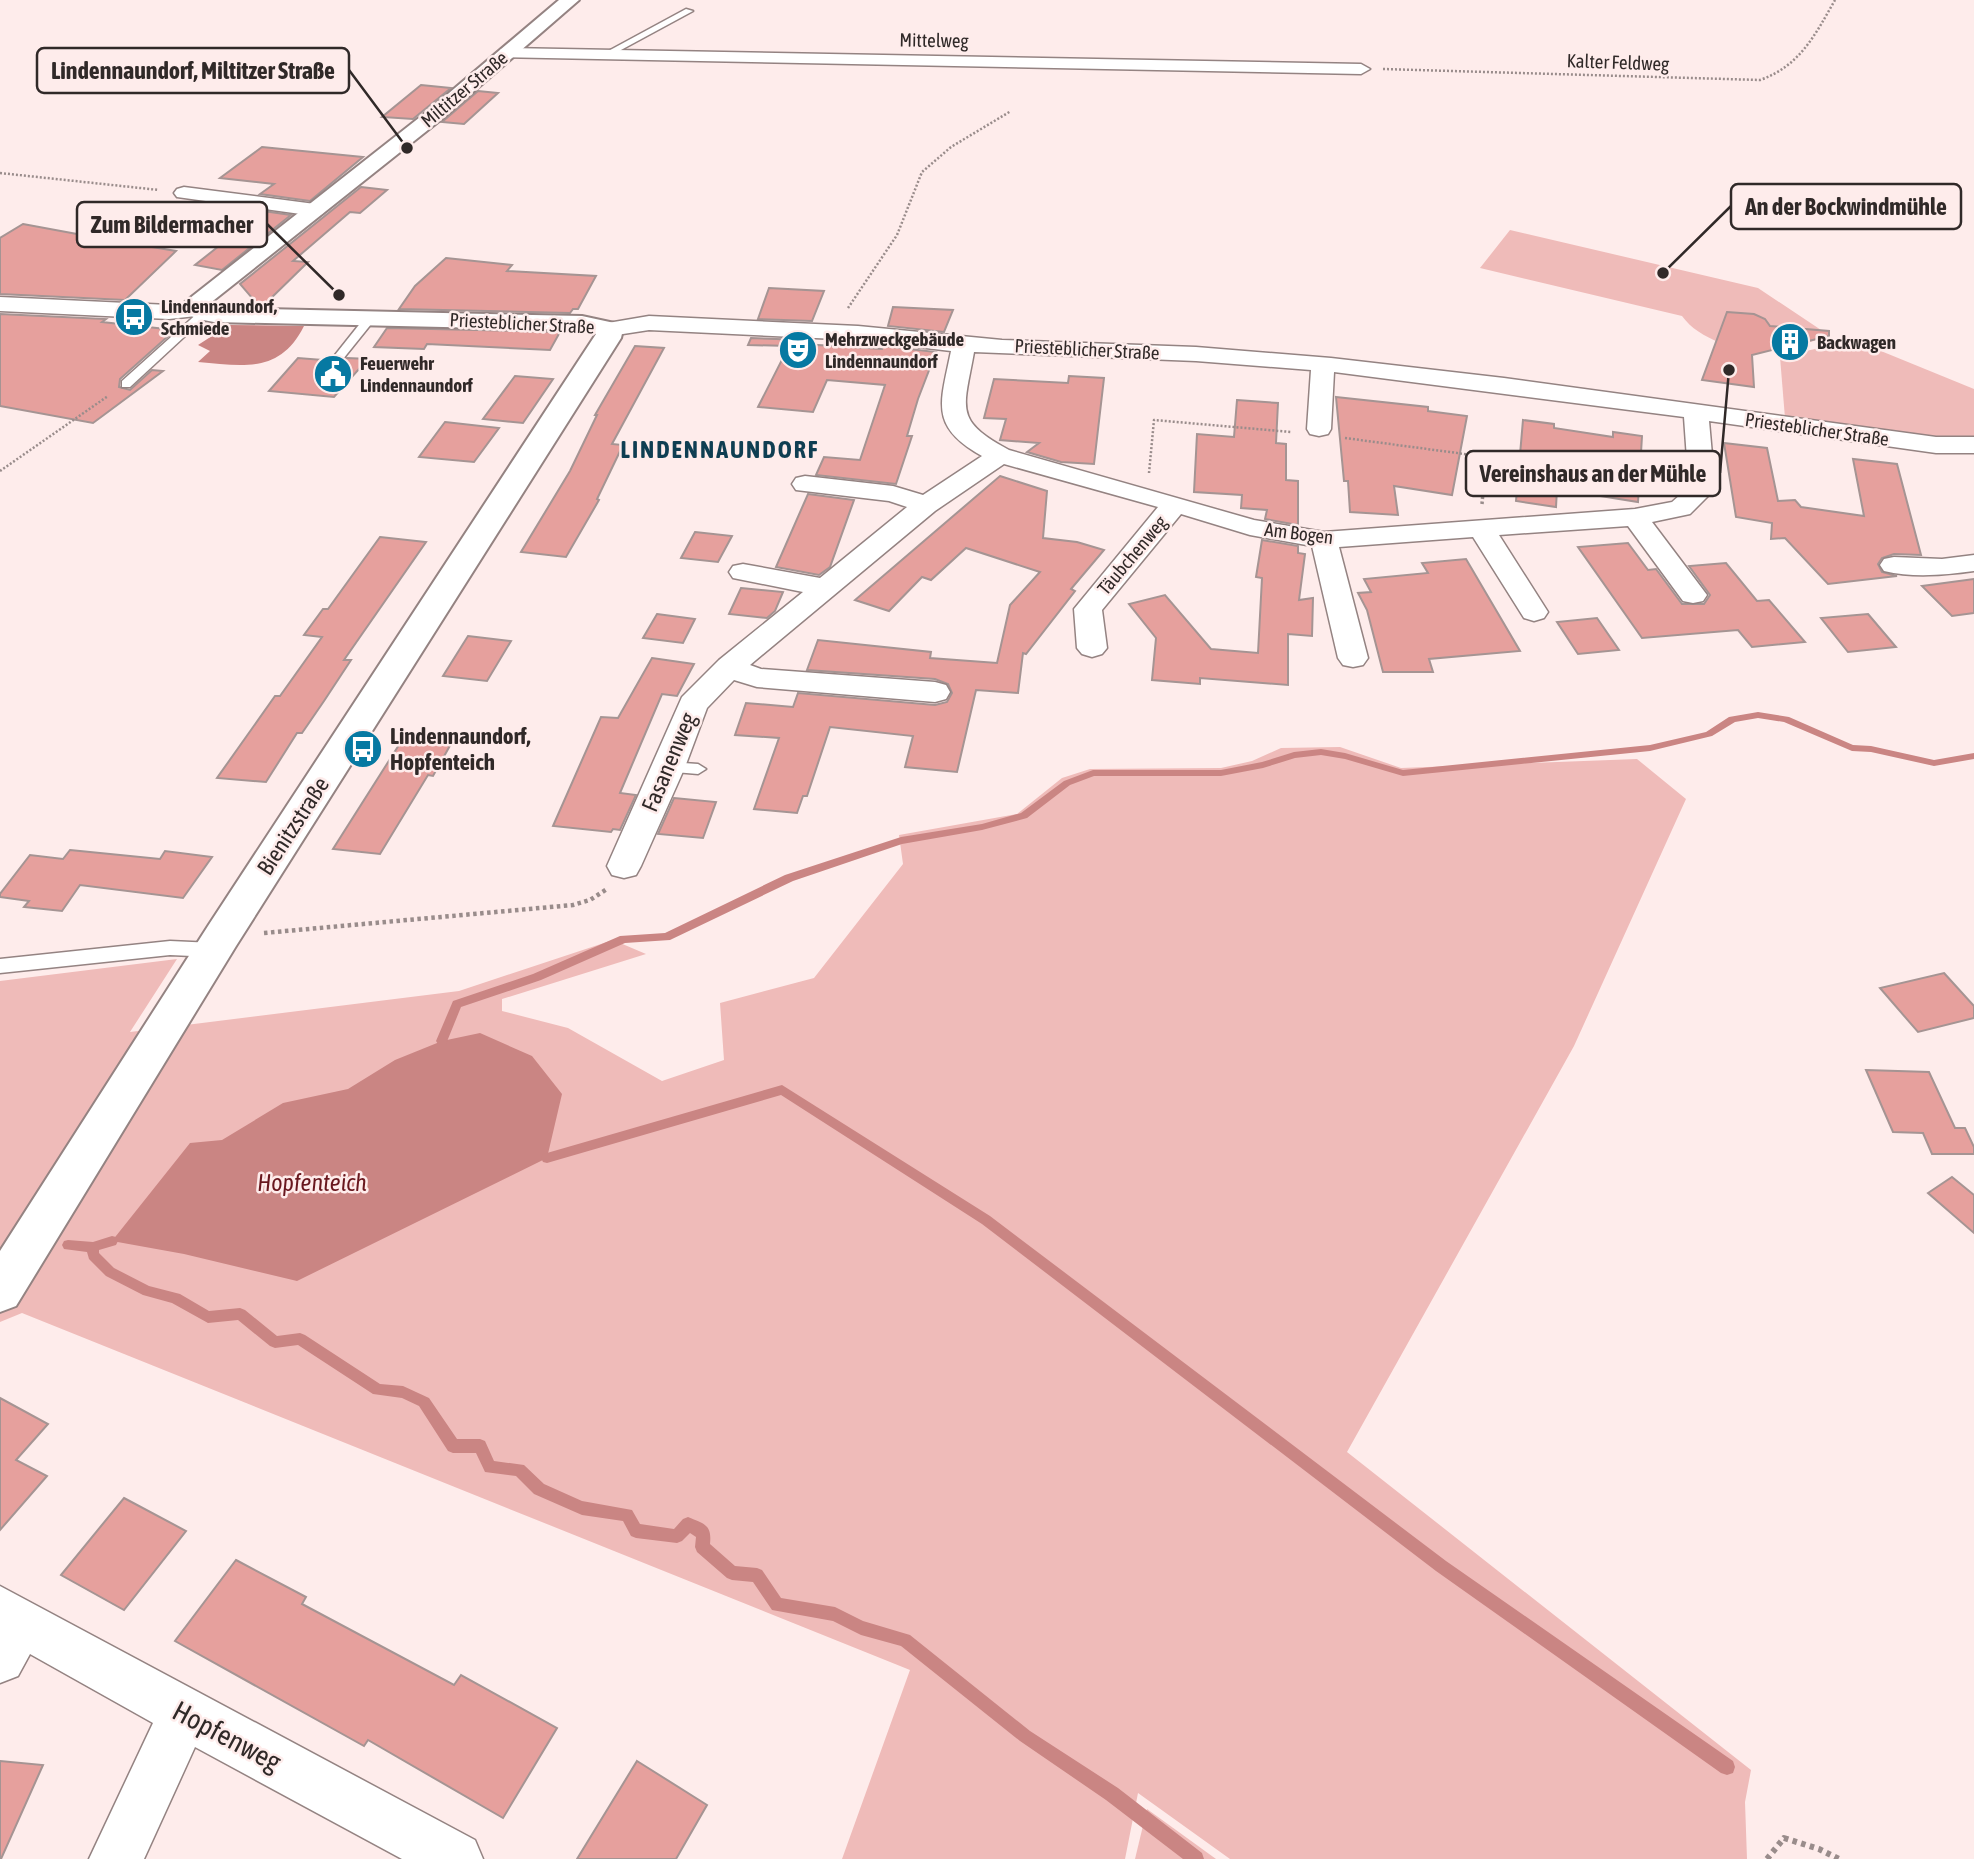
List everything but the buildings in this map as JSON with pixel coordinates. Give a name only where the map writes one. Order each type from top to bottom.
[{"type":"street","name":"Miltitzer Straße","points":[[201,312],[197,302],[315,210],[570,0]]},
{"type":"street","name":"Mittelweg","points":[[507,53],[1361,69]]},
{"type":"street","points":[[184,193],[315,210]]},
{"type":"street","points":[[0,304],[201,312]]},
{"type":"street","name":"Priesteblicher Straße","points":[[201,312],[582,323],[610,328],[649,323],[832,332],[964,343],[1243,356],[1936,445],[1974,445]]},
{"type":"street","name":"Bienitzstraße","points":[[0,1291],[218,943],[608,338],[610,328]]},
{"type":"street","name":"Am Bogen","points":[[964,343],[953,403],[956,422],[972,440],[1000,454],[1250,527],[1324,540],[1635,517],[1681,508],[1702,489],[1696,413]]},
{"type":"street","points":[[1319,429],[1323,365]]},
{"type":"street","name":"Fasanenweg","points":[[624,866],[669,767],[693,704],[729,667],[926,505],[1000,454]]},
{"type":"street","points":[[805,484],[892,494],[926,505]]},
{"type":"street","name":"Täubchenweg","points":[[1092,648],[1088,609],[1175,504]]},
{"type":"street","points":[[1635,517],[1693,595]]},
{"type":"street","points":[[1482,529],[1534,612]]},
{"type":"street","points":[[1324,540],[1353,658]]},
{"type":"street","points":[[1894,565],[1942,567],[1974,563]]},
{"type":"street","points":[[743,572],[826,588]]},
{"type":"street","points":[[729,667],[757,678],[934,692]]},
{"type":"street","name":"Hopfenweg","points":[[7,1630],[184,1713],[456,1859]]},
{"type":"street","points":[[116,1859],[184,1713]]},
{"type":"lane","points":[[605,55],[690,11]]},
{"type":"lane","points":[[126,384],[201,312]]},
{"type":"lane","points":[[339,357],[370,318]]},
{"type":"lane","points":[[669,767],[698,769]]},
{"type":"lane","points":[[0,966],[218,943]]},
{"type":"path","name":"Kalter Feldweg","points":[[1361,69],[1760,80],[1777,75],[1795,64],[1835,0]]},
{"type":"path","points":[[832,332],[897,235],[922,172],[951,146],[1011,111]]},
{"type":"path","points":[[0,173],[184,193]]},
{"type":"path","points":[[0,471],[126,384]]},
{"type":"path","points":[[218,943],[573,905],[603,892],[616,882],[624,866]]},
{"type":"path","points":[[1767,1859],[1784,1838],[1819,1849],[1839,1859]]},
{"type":"shaded area","points":[[1510,230],[1758,288],[1830,336],[1778,350],[1759,351],[1734,347],[1699,332],[1682,316],[1480,268]]},
{"type":"shaded area","points":[[1854,340],[1974,389],[1974,438],[1922,437],[1785,418],[1780,357]]},
{"type":"shaded area","points":[[1340,747],[1401,768],[1637,759],[1686,799],[1574,1046],[1347,1452],[1751,1770],[1745,1802],[1747,1859],[1230,1859],[1138,1793],[1125,1859],[842,1859],[910,1670],[22,1313],[0,1322],[0,981],[177,959],[130,1032],[459,991],[613,940],[646,954],[502,999],[502,1011],[568,1028],[662,1081],[724,1060],[720,1003],[814,978],[903,864],[899,835],[1017,814],[1062,778],[1090,769],[1221,768],[1252,761],[1281,748]]},
{"type":"shaded area","points":[[1147,1809],[1216,1859],[1135,1859]]},
{"type":"water","points":[[229,325],[304,326],[284,352],[272,360],[245,365],[198,362],[210,351],[198,345]]},
{"type":"water","name":"Hopfenteich","points":[[480,1033],[532,1056],[562,1094],[547,1158],[297,1281],[184,1254],[112,1241],[190,1143],[222,1140],[283,1103],[348,1089],[395,1060],[442,1041]]},
{"type":"waterway","points":[[442,1041],[457,1004],[537,977],[624,939],[666,937],[789,878],[901,841],[982,827],[1024,816],[1067,783],[1093,773],[1221,773],[1263,765],[1294,755],[1321,752],[1403,773],[1650,748],[1709,734],[1732,719],[1758,715],[1786,719],[1852,748],[1871,749],[1934,763],[1974,756]]},
{"type":"waterway","points":[[547,1158],[782,1090],[986,1220],[1441,1566],[1727,1767]]},
{"type":"waterway","points":[[93,1247],[112,1241]]},
{"type":"waterway","points":[[68,1245],[93,1247]]},
{"type":"waterway","points":[[93,1247],[93,1255],[110,1272],[147,1291],[175,1298],[208,1317],[240,1314],[275,1342],[300,1339],[378,1390],[403,1392],[424,1402],[453,1446],[480,1446],[490,1467],[519,1470],[539,1489],[582,1508],[627,1515],[636,1531],[677,1536],[688,1524],[704,1533],[702,1547],[732,1573],[757,1575],[777,1605],[835,1614],[861,1628],[905,1640],[1025,1736],[1112,1794],[1196,1859]]},
{"type":"place","name":"Lindennaundorf, Miltitzer Straße","points":[[407,148]]},
{"type":"place","name":"An der Bockwindmühle","points":[[1663,273]]},
{"type":"place","name":"Zum Bildermacher","points":[[339,295]]},
{"type":"place","name":"Lindennaundorf, Schmiede","points":[[134,317]]},
{"type":"place","name":"Backwagen","points":[[1790,342]]},
{"type":"place","name":"Mehrzweckgebäude Lindennaundorf","points":[[798,350]]},
{"type":"place","name":"Vereinshaus an der Mühle","points":[[1729,370]]},
{"type":"place","name":"Feuerwehr Lindennaundorf","points":[[333,374]]},
{"type":"place","name":"Lindennaundorf, Hopfenteich","points":[[363,749]]},
{"type":"district","name":"LINDENNAUNDORF","points":[[720,449]]}]
